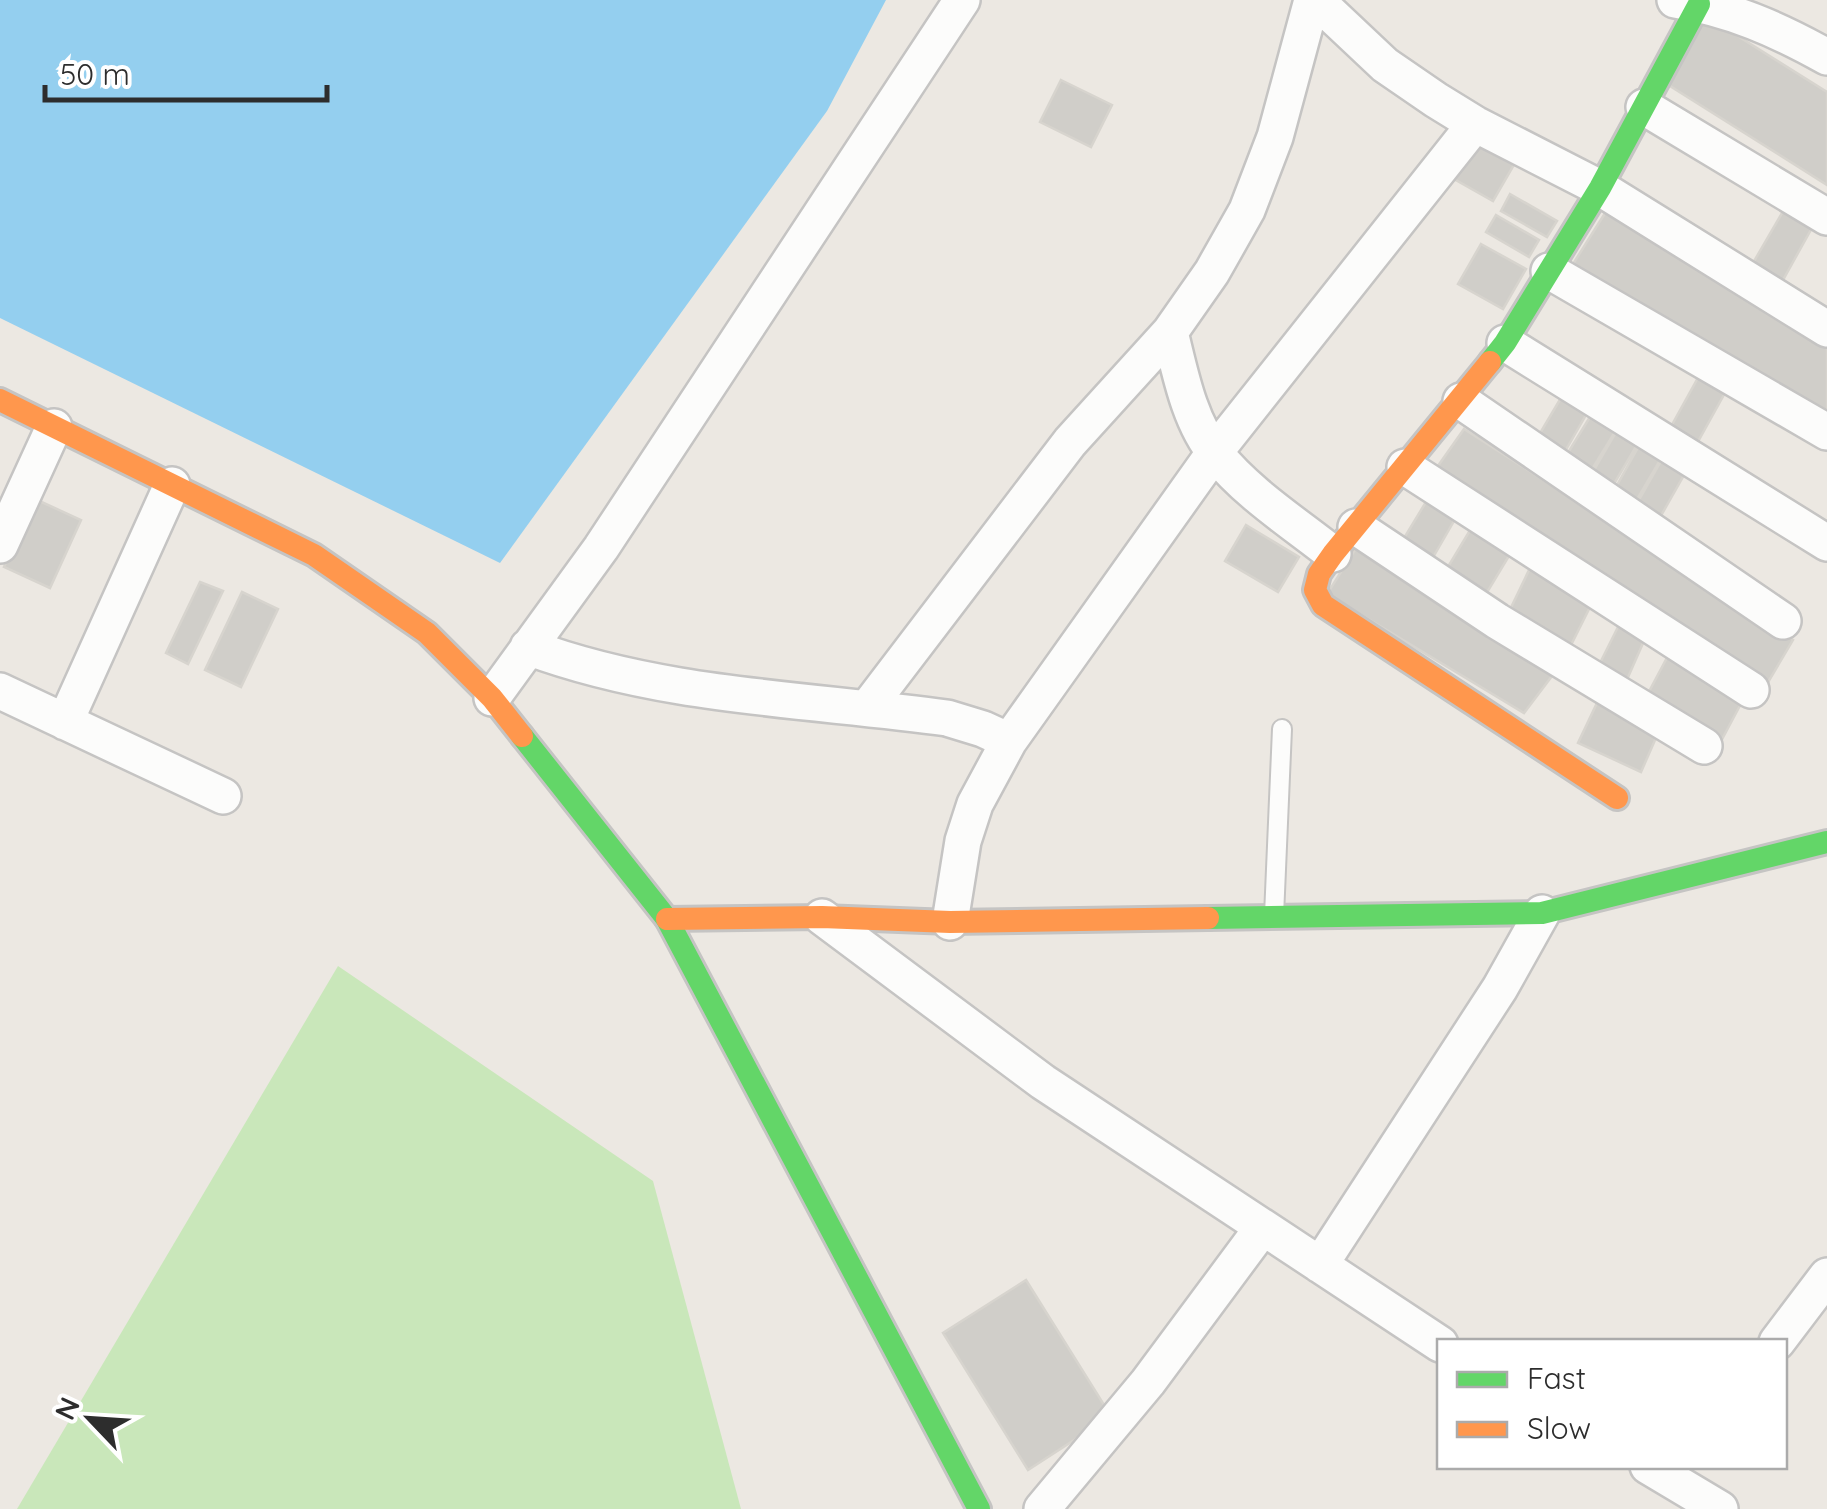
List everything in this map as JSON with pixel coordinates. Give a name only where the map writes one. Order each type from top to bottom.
[{"type":"street","points":[[492,698],[601,548],[962,0]]},
{"type":"street","points":[[868,707],[1070,442],[1170,332],[1212,272],[1247,210],[1275,138],[1314,0],[1385,65],[1475,124],[1600,188],[1827,329]]},
{"type":"street","points":[[1617,798],[1322,606],[1315,590],[1318,574],[1505,343],[1600,188],[1644,107],[1686,2],[1776,28],[1827,57]]},
{"type":"street","points":[[1644,107],[1827,216]]},
{"type":"street","points":[[950,922],[962,840],[975,804],[1009,742],[1214,452],[1475,124]]},
{"type":"street","points":[[1548,270],[1827,432]]},
{"type":"street","points":[[1170,332],[1182,380],[1214,452],[1246,484],[1333,554]]},
{"type":"street","points":[[1505,343],[1827,544]]},
{"type":"street","points":[[0,400],[314,555],[427,632],[492,698],[666,919],[979,1509]]},
{"type":"street","points":[[1461,401],[1783,621]]},
{"type":"street","points":[[0,545],[54,427]]},
{"type":"street","points":[[1405,468],[1751,690]]},
{"type":"street","points":[[65,722],[172,485]]},
{"type":"street","points":[[1356,527],[1497,621],[1704,746]]},
{"type":"street","points":[[528,647],[625,678],[947,718],[1009,742]]},
{"type":"street","points":[[0,691],[223,796]]},
{"type":"street","points":[[666,919],[822,917],[950,922],[1542,913],[1827,842]]},
{"type":"street","points":[[1320,1265],[1500,988],[1542,913]]},
{"type":"street","points":[[822,917],[1043,1082],[1437,1342]]},
{"type":"street","points":[[1042,1509],[1148,1382],[1263,1227]]},
{"type":"street","points":[[1778,1339],[1827,1276]]},
{"type":"street","points":[[1666,1471],[1720,1509]]},
{"type":"lane","points":[[1274,917],[1282,729]]},
{"type":"green space","points":[[338,966],[653,1181],[741,1509],[17,1509]]},
{"type":"water","points":[[0,0],[886,0],[827,111],[500,563],[0,318]]},
{"type":"building","points":[[1701,13],[1827,92],[1827,185],[1659,79]]},
{"type":"building","points":[[1061,80],[1112,105],[1091,147],[1040,122]]},
{"type":"building","points":[[1475,140],[1515,163],[1493,201],[1454,179]]},
{"type":"building","points":[[1510,194],[1557,221],[1547,237],[1501,211]]},
{"type":"building","points":[[1789,201],[1818,217],[1783,280],[1753,263]]},
{"type":"building","points":[[1607,210],[1827,344],[1827,415],[1573,264]]},
{"type":"building","points":[[1496,215],[1539,240],[1529,257],[1486,232]]},
{"type":"building","points":[[1481,244],[1526,269],[1503,309],[1458,284]]},
{"type":"building","points":[[1699,376],[1726,391],[1695,447],[1668,432]]},
{"type":"building","points":[[1568,386],[1594,401],[1560,460],[1533,445]]},
{"type":"building","points":[[1593,412],[1618,427],[1586,479],[1561,464]]},
{"type":"building","points":[[1464,429],[1793,640],[1767,684],[1433,473]]},
{"type":"building","points":[[1616,432],[1637,445],[1608,494],[1587,482]]},
{"type":"building","points":[[1640,444],[1662,457],[1632,508],[1611,496]]},
{"type":"building","points":[[1665,454],[1688,468],[1654,528],[1631,514]]},
{"type":"building","points":[[1429,497],[1458,514],[1428,566],[1398,548]]},
{"type":"building","points":[[35,499],[81,520],[50,588],[4,567]]},
{"type":"building","points":[[1475,522],[1515,546],[1483,599],[1443,575]]},
{"type":"building","points":[[1246,525],[1299,557],[1278,592],[1225,561]]},
{"type":"building","points":[[1358,545],[1558,668],[1524,713],[1327,594]]},
{"type":"building","points":[[1530,568],[1594,599],[1569,649],[1506,618]]},
{"type":"building","points":[[200,582],[223,591],[188,664],[166,653]]},
{"type":"building","points":[[242,592],[278,609],[241,687],[205,670]]},
{"type":"building","points":[[1622,619],[1647,634],[1622,691],[1595,673]]},
{"type":"building","points":[[1670,652],[1744,698],[1720,743],[1644,701]]},
{"type":"building","points":[[1597,703],[1659,731],[1641,772],[1578,743]]},
{"type":"building","points":[[1026,1280],[1111,1416],[1028,1470],[943,1333]]},
{"type":"traffic: fast","points":[[1490,362],[1600,188],[1699,4]]},
{"type":"traffic: fast","points":[[522,736],[667,919],[979,1509]]},
{"type":"traffic: fast","points":[[1208,918],[1542,913],[1827,842]]},
{"type":"traffic: slow","points":[[1490,362],[1333,554],[1319,574],[1315,590],[1323,605],[1617,798]]},
{"type":"traffic: slow","points":[[0,400],[314,555],[427,633],[492,698],[522,736]]},
{"type":"traffic: slow","points":[[667,919],[822,917],[950,922],[1208,918]]}]
